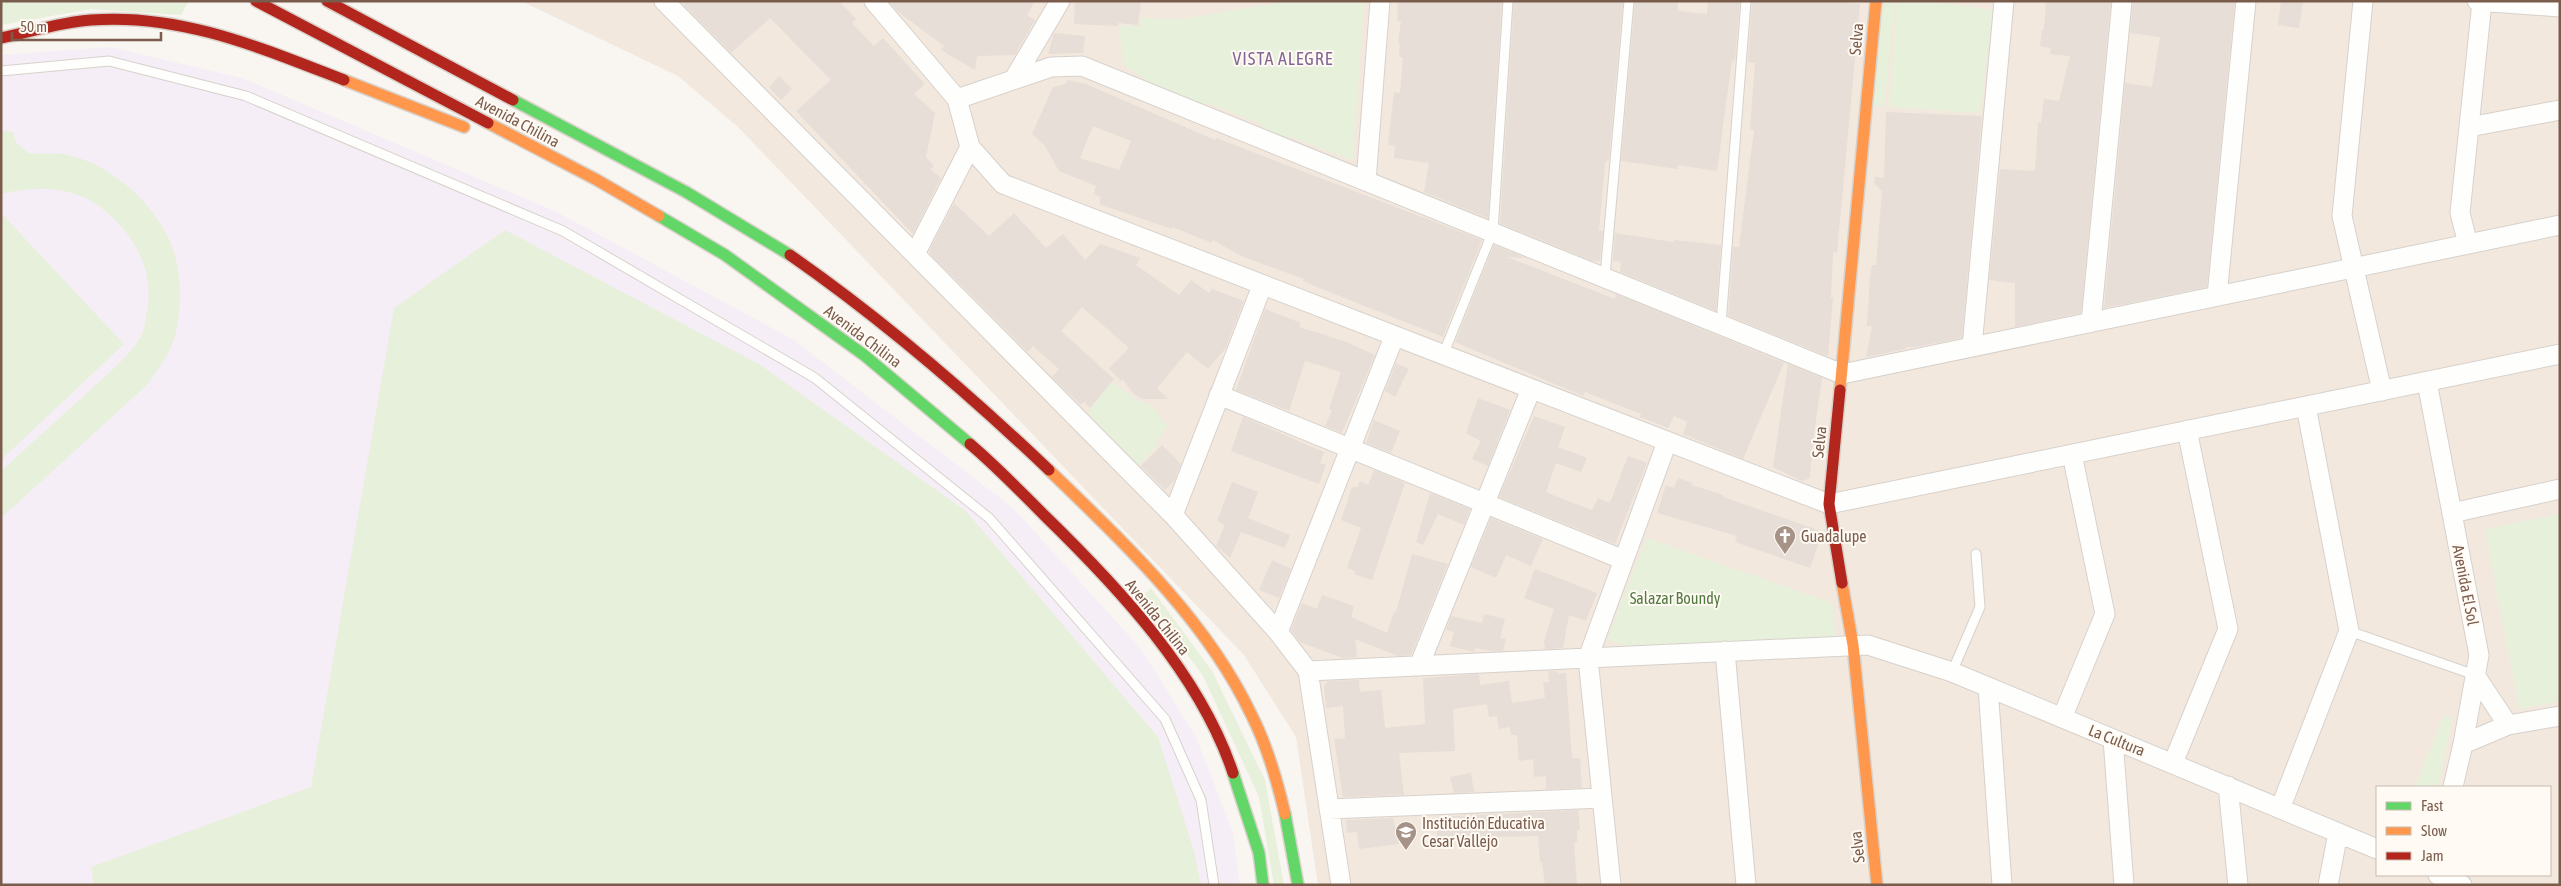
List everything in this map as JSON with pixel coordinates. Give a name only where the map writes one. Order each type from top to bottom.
[{"type":"main road","name":"Avenida Chilina","points":[[256,1],[597,180],[726,255],[864,355],[988,459],[1067,536],[1128,604],[1192,686],[1229,762],[1259,853],[1263,885]]},
{"type":"main road","name":"Avenida Chilina","points":[[327,1],[683,189],[788,253],[887,326],[1011,434],[1105,526],[1166,591],[1224,666],[1267,750],[1292,844],[1298,885]]},
{"type":"main road","name":"Selva","points":[[1876,1],[1842,374],[1828,504],[1853,645],[1877,885]]},
{"type":"main road","points":[[1,38],[90,20],[158,20],[241,40],[597,180]]},
{"type":"street","points":[[664,1],[1173,515],[1278,632],[1308,671],[1341,885]]},
{"type":"street","points":[[1014,79],[1060,1]]},
{"type":"street","points":[[1366,181],[1380,1]]},
{"type":"street","points":[[1972,347],[2004,1]]},
{"type":"street","points":[[2092,322],[2122,1]]},
{"type":"street","points":[[2217,296],[2246,1]]},
{"type":"street","points":[[2363,1],[2342,216],[2382,391]]},
{"type":"street","points":[[2477,1],[2560,7]]},
{"type":"street","points":[[2468,244],[2460,213],[2482,2]]},
{"type":"street","points":[[876,3],[957,99],[970,147],[1003,184],[1828,504],[2560,354]]},
{"type":"street","points":[[957,99],[1051,67],[1082,66],[1605,276],[1842,374],[2560,225]]},
{"type":"street","points":[[2469,127],[2560,110]]},
{"type":"street","points":[[915,254],[970,147]]},
{"type":"street","points":[[1173,515],[1262,286]]},
{"type":"street","points":[[1278,632],[1394,337]]},
{"type":"street","name":"Avenida El Sol","points":[[2427,382],[2479,654],[2463,744],[2453,786]]},
{"type":"street","points":[[1419,666],[1531,389]]},
{"type":"street","points":[[1219,395],[1624,560]]},
{"type":"street","points":[[2280,809],[2348,631],[2306,406]]},
{"type":"street","points":[[2173,763],[2228,629],[2187,430]]},
{"type":"street","points":[[1611,885],[1588,658],[1667,442]]},
{"type":"street","points":[[2062,718],[2105,614],[2072,454]]},
{"type":"street","points":[[2452,513],[2560,489]]},
{"type":"street","name":"La Cultura","points":[[1308,671],[1868,644],[1952,672],[2376,849]]},
{"type":"street","points":[[1725,651],[1746,885]]},
{"type":"street","points":[[2475,675],[2508,725]]},
{"type":"street","points":[[1988,687],[2002,885]]},
{"type":"street","points":[[2463,744],[2508,725],[2560,716]]},
{"type":"street","points":[[2113,739],[2124,885]]},
{"type":"street","points":[[2228,786],[2238,885]]},
{"type":"street","points":[[1329,809],[1602,798]]},
{"type":"street","points":[[2328,885],[2338,833]]},
{"type":"street","points":[[2440,876],[2462,885]]},
{"type":"lane","points":[[1443,355],[1493,231],[1508,1]]},
{"type":"lane","points":[[1605,276],[1628,1]]},
{"type":"lane","points":[[1721,324],[1746,1]]},
{"type":"lane","points":[[1,71],[109,61],[246,96],[564,231],[815,378],[989,518],[1165,719],[1201,800],[1214,885]]},
{"type":"lane","points":[[1952,672],[1980,607],[1976,554]]},
{"type":"lane","points":[[2348,631],[2475,675]]},
{"type":"shaded area","points":[[521,1],[2560,1],[2560,885],[1318,885],[1296,737],[1244,655],[738,127],[678,76]]},
{"type":"shaded area","points":[[110,47],[242,78],[557,212],[794,340],[1013,508],[1141,649],[1196,737],[1233,833],[1240,885],[1,885],[1,55]]},
{"type":"green space","points":[[1,1],[189,1],[181,15],[91,9],[1,25]]},
{"type":"green space","points":[[1289,1],[1364,1],[1353,160],[1288,136],[1283,141],[1267,131],[1260,123],[1209,104],[1177,101],[1124,65],[1119,33],[1121,25],[1140,27],[1141,18],[1182,19]]},
{"type":"green space","points":[[1882,1],[1895,1],[1884,107],[1871,105]]},
{"type":"green space","points":[[1897,1],[1929,1],[1993,10],[1980,113],[1889,107]]},
{"type":"green space","points":[[2,131],[13,132],[16,142],[28,153],[62,154],[79,158],[95,165],[111,173],[139,196],[161,224],[169,239],[179,273],[180,297],[174,339],[164,360],[147,385],[1,518],[1,471],[123,360],[140,338],[148,302],[147,275],[138,250],[123,228],[101,207],[88,199],[61,190],[31,189],[1,194]]},
{"type":"green space","points":[[1,213],[124,344],[1,460]]},
{"type":"green space","points":[[505,230],[759,364],[966,511],[1158,737],[1194,851],[1201,885],[94,885],[91,867],[311,787],[394,308]]},
{"type":"green space","points":[[1112,382],[1138,401],[1149,404],[1168,426],[1155,444],[1157,446],[1139,465],[1087,413]]},
{"type":"green space","points":[[2560,514],[2560,701],[2519,709],[2485,529]]},
{"type":"green space","name":"Salazar Boundy","points":[[1647,538],[1832,603],[1836,637],[1631,648],[1607,639]]},
{"type":"green space","points":[[1151,588],[1212,671],[1265,780],[1284,885],[1274,885],[1259,797],[1203,676],[1144,595]]},
{"type":"green space","points":[[2444,715],[2453,718],[2438,786],[2415,786]]},
{"type":"building","points":[[680,1],[839,1],[856,19],[852,23],[874,46],[883,38],[925,84],[914,94],[935,113],[926,157],[934,166],[930,169],[941,178],[913,234],[796,111],[831,80],[770,18],[731,53]]},
{"type":"building","points":[[889,1],[1035,1],[1027,15],[1035,20],[1015,55],[977,56],[975,70],[941,50],[944,46],[897,11]]},
{"type":"building","points":[[1141,1],[1138,25],[1118,23],[1118,26],[1074,24],[1075,2]]},
{"type":"building","points":[[1398,1],[1502,1],[1488,218],[1424,192],[1429,163],[1394,158],[1395,146],[1388,145],[1394,92],[1400,93],[1403,57],[1399,57],[1400,44],[1398,43],[1401,21],[1397,21]]},
{"type":"building","points":[[1514,1],[1623,1],[1609,159],[1605,163],[1599,230],[1603,231],[1600,261],[1592,261],[1500,223]]},
{"type":"building","points":[[1635,1],[1678,1],[1678,11],[1707,14],[1708,1],[1740,1],[1735,61],[1732,60],[1717,171],[1678,165],[1678,169],[1621,161]]},
{"type":"building","points":[[1752,1],[1834,1],[1860,4],[1837,253],[1833,252],[1831,298],[1833,298],[1828,356],[1728,316],[1733,247],[1739,247],[1754,130],[1750,129],[1755,63],[1748,62]]},
{"type":"building","points":[[2046,1],[2111,1],[2081,313],[2015,327],[2015,283],[1989,280],[2000,169],[2035,171],[2038,122],[2041,123],[2044,99],[2059,101],[2070,56],[2050,54],[2051,48],[2040,46],[2042,30],[2044,30]]},
{"type":"building","points":[[2133,1],[2235,1],[2207,287],[2104,308],[2125,83],[2152,87],[2160,37],[2130,33]]},
{"type":"building","points":[[2281,1],[2303,1],[2299,28],[2278,25]]},
{"type":"building","points":[[1054,33],[1085,36],[1083,53],[1048,54]]},
{"type":"building","points":[[779,76],[792,89],[781,100],[769,87]]},
{"type":"building","points":[[1068,80],[1086,84],[1215,140],[1216,138],[1482,240],[1443,337],[1322,289],[1303,281],[1304,279],[1241,256],[1213,240],[1212,243],[1172,227],[1172,229],[1099,204],[1101,197],[1094,194],[1096,186],[1059,171],[1045,146],[1032,134],[1053,87],[1065,84]],"holes":[[[1093,126],[1131,141],[1119,170],[1080,158]]]},
{"type":"building","points":[[1886,112],[1982,116],[1962,338],[1906,347],[1906,349],[1866,357],[1872,326],[1867,326],[1870,277],[1872,265],[1876,265],[1882,191],[1874,183],[1875,177],[1884,178]]},
{"type":"building","points":[[954,203],[989,236],[1014,213],[1046,248],[1063,234],[1085,260],[1100,244],[1140,258],[1136,265],[1179,295],[1191,280],[1209,293],[1212,289],[1244,301],[1225,349],[1208,369],[1187,352],[1157,388],[1168,399],[1142,399],[1134,394],[1122,379],[1121,381],[1109,368],[1129,348],[1082,307],[1061,331],[1114,379],[1090,408],[1084,402],[1081,405],[1052,377],[1059,369],[1033,346],[1028,352],[931,255],[929,251]]},
{"type":"building","points":[[1615,233],[1673,242],[1674,240],[1721,245],[1716,311],[1620,272],[1621,262],[1613,261]]},
{"type":"building","points":[[1494,245],[1526,258],[1507,257],[1615,299],[1616,294],[1784,363],[1743,459],[1683,434],[1687,422],[1674,416],[1668,428],[1640,417],[1641,414],[1585,392],[1583,396],[1455,342]]},
{"type":"building","points":[[1265,309],[1301,323],[1299,327],[1344,341],[1375,355],[1342,433],[1325,426],[1332,410],[1329,409],[1341,372],[1305,361],[1289,411],[1236,390]]},
{"type":"building","points":[[1396,363],[1409,369],[1395,397],[1385,391]]},
{"type":"building","points":[[1788,364],[1822,378],[1810,478],[1802,481],[1773,467]]},
{"type":"building","points":[[1478,398],[1510,410],[1488,466],[1472,459],[1481,441],[1466,433]]},
{"type":"building","points":[[1534,416],[1565,427],[1558,447],[1587,458],[1581,472],[1556,463],[1546,492],[1565,500],[1592,510],[1598,498],[1610,503],[1628,456],[1647,463],[1615,544],[1499,497]]},
{"type":"building","points":[[1243,417],[1324,452],[1320,463],[1326,465],[1319,484],[1231,451]]},
{"type":"building","points":[[1374,420],[1400,431],[1391,453],[1366,443]]},
{"type":"building","points":[[1162,445],[1181,464],[1174,481],[1165,490],[1141,466]]},
{"type":"building","points":[[1374,470],[1405,483],[1372,580],[1354,574],[1355,571],[1347,568],[1361,528],[1341,520],[1352,487],[1358,487],[1360,481],[1368,485]]},
{"type":"building","points":[[1678,478],[1693,483],[1692,485],[1723,495],[1723,497],[1818,530],[1820,539],[1810,568],[1735,542],[1737,536],[1657,513],[1666,485],[1674,488]]},
{"type":"building","points":[[1232,482],[1258,492],[1248,518],[1290,535],[1285,548],[1241,532],[1230,558],[1216,546],[1225,525],[1217,521]]},
{"type":"building","points":[[1430,493],[1470,509],[1464,525],[1438,514],[1423,545],[1416,542]]},
{"type":"building","points":[[1491,518],[1543,539],[1531,566],[1506,555],[1496,578],[1471,567]]},
{"type":"building","points":[[1412,554],[1448,564],[1411,655],[1398,656],[1355,639],[1357,657],[1342,658],[1300,642],[1291,630],[1302,603],[1317,609],[1322,595],[1354,606],[1351,617],[1387,633],[1394,612],[1396,612]]},
{"type":"building","points":[[1272,560],[1291,569],[1279,598],[1259,590]]},
{"type":"building","points":[[1535,569],[1597,593],[1586,621],[1569,615],[1563,648],[1545,649],[1544,641],[1554,609],[1524,598]]},
{"type":"building","points":[[1484,614],[1505,619],[1500,638],[1506,639],[1503,651],[1475,648],[1475,652],[1450,646],[1454,632],[1446,630],[1451,616],[1482,623]]},
{"type":"building","points":[[1548,671],[1558,671],[1557,674],[1566,673],[1572,758],[1580,758],[1582,788],[1546,789],[1546,776],[1534,777],[1533,759],[1519,761],[1517,735],[1511,735],[1510,727],[1499,729],[1497,716],[1489,717],[1487,704],[1453,709],[1455,751],[1399,753],[1404,795],[1343,797],[1334,739],[1345,738],[1343,706],[1326,708],[1324,686],[1328,681],[1359,680],[1360,692],[1381,690],[1385,728],[1425,724],[1423,678],[1479,674],[1480,685],[1509,681],[1512,703],[1545,698],[1543,682],[1549,682]]},
{"type":"building","points":[[1471,773],[1474,792],[1454,793],[1450,777]]},
{"type":"building","points":[[1578,810],[1580,830],[1577,830],[1577,842],[1574,843],[1577,885],[1545,885],[1542,862],[1540,862],[1538,836],[1437,838],[1436,817]]},
{"type":"building","points":[[1393,818],[1399,844],[1359,849],[1357,832],[1347,833],[1346,820]]},
{"type":"traffic: fast","points":[[513,100],[686,192],[790,255]]},
{"type":"traffic: fast","points":[[659,216],[725,255],[864,355],[970,444]]},
{"type":"traffic: fast","points":[[1233,773],[1259,853],[1263,885]]},
{"type":"traffic: fast","points":[[1285,814],[1298,885]]},
{"type":"traffic: slow","points":[[1840,390],[1876,1]]},
{"type":"traffic: slow","points":[[344,80],[464,127]]},
{"type":"traffic: slow","points":[[488,123],[597,180],[659,216]]},
{"type":"traffic: slow","points":[[1049,470],[1161,583],[1211,646],[1232,679],[1257,726],[1279,788],[1285,814]]},
{"type":"traffic: slow","points":[[1842,583],[1853,645],[1877,885]]},
{"type":"traffic: jam","points":[[256,1],[488,123]]},
{"type":"traffic: jam","points":[[327,1],[513,100]]},
{"type":"traffic: jam","points":[[1,38],[80,21],[124,19],[157,22],[189,27],[220,35],[344,80]]},
{"type":"traffic: jam","points":[[790,255],[858,305],[923,357],[987,412],[1049,470]]},
{"type":"traffic: jam","points":[[1840,390],[1829,504],[1842,583]]},
{"type":"traffic: jam","points":[[970,444],[999,470],[1072,543],[1128,602],[1154,634],[1200,701],[1218,736],[1233,773]]},
{"type":"place","name":"Guadalupe","points":[[1785,555]]},
{"type":"place","name":"Institución Educativa Cesar Vallejo","points":[[1406,851]]},
{"type":"district","name":"VISTA ALEGRE","points":[[1283,58]]}]
